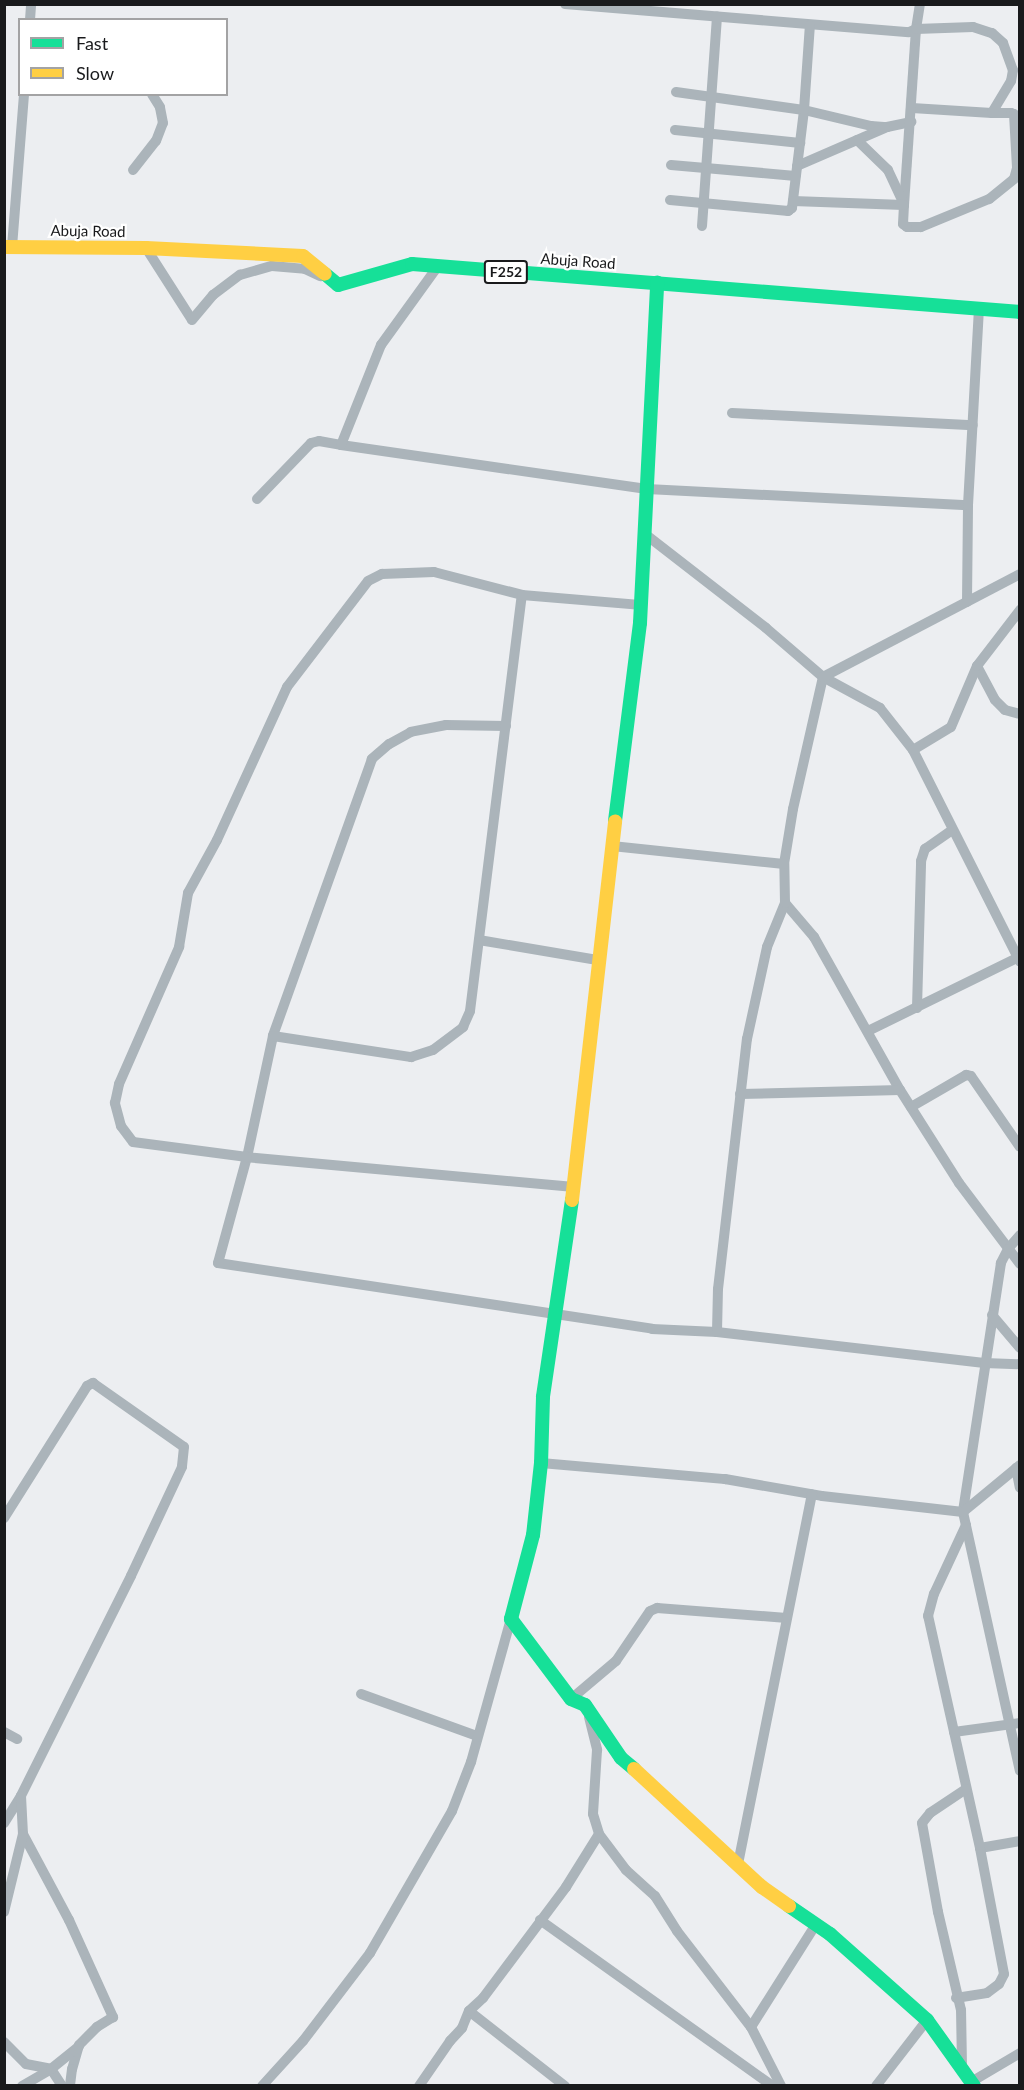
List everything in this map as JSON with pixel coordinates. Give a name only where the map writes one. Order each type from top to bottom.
[{"type":"street","points":[[565,4],[667,10],[717,17],[873,31],[909,32],[916,29],[973,27],[992,33],[1003,43],[1013,70],[1005,94],[992,113]]},
{"type":"street","points":[[912,108],[1014,114],[1017,168],[1014,179],[989,199],[921,226],[907,227],[903,224],[916,29],[920,4]]},
{"type":"street","points":[[702,226],[717,17]]},
{"type":"street","points":[[670,200],[788,211],[792,208],[804,110],[810,25]]},
{"type":"street","points":[[676,92],[804,110],[871,126],[887,127]]},
{"type":"street","points":[[8,247],[24,96]]},
{"type":"street","points":[[133,170],[156,141],[163,123],[160,107],[153,96]]},
{"type":"street","points":[[671,165],[797,171],[887,127],[911,122]]},
{"type":"street","points":[[675,130],[800,143]]},
{"type":"street","points":[[857,140],[888,170],[904,205]]},
{"type":"street","points":[[793,201],[904,205]]},
{"type":"street","name":"Abuja Road","points":[[8,247],[146,248],[303,256],[338,285],[412,264],[1020,312]]},
{"type":"street","points":[[146,248],[192,320],[213,295],[240,275],[272,266],[305,269],[338,285]]},
{"type":"street","points":[[340,445],[381,345],[438,266]]},
{"type":"street","points":[[262,2085],[303,2041],[370,1953],[452,1811],[471,1762],[533,1535],[541,1463],[543,1396],[553,1316],[574,1187],[597,960],[640,605],[657,282]]},
{"type":"street","points":[[967,602],[968,504],[979,309]]},
{"type":"street","points":[[732,413],[973,425]]},
{"type":"street","points":[[257,500],[311,443],[340,445],[647,489],[968,504]]},
{"type":"street","points":[[645,534],[766,628],[823,677],[880,708],[913,750],[1018,960],[868,1031]]},
{"type":"street","points":[[574,1187],[247,1157],[133,1142],[121,1126],[115,1103],[119,1084],[179,947],[188,893],[217,840],[286,687],[368,581],[382,574],[434,572],[522,595],[640,605]]},
{"type":"street","points":[[717,1332],[718,1289],[747,1039],[767,947],[785,903],[784,864],[795,798],[823,677],[1020,574]]},
{"type":"street","points":[[273,1036],[411,1057],[433,1050],[463,1027],[470,1011],[522,595]]},
{"type":"street","points":[[913,750],[951,727],[977,666],[1020,610]]},
{"type":"street","points":[[977,666],[995,700],[1005,710],[1020,714]]},
{"type":"street","points":[[506,726],[446,725],[411,732],[389,744],[372,759],[273,1036],[247,1157],[218,1263],[553,1316],[652,1329],[717,1332],[984,1363],[1020,1364]]},
{"type":"street","points":[[917,1008],[921,861],[925,849],[952,830]]},
{"type":"street","points":[[612,846],[784,864]]},
{"type":"street","points":[[785,903],[814,937],[900,1090],[959,1183],[1020,1264]]},
{"type":"street","points":[[479,940],[597,960]]},
{"type":"street","points":[[911,1107],[966,1076],[971,1076],[1020,1148]]},
{"type":"street","points":[[740,1094],[900,1090]]},
{"type":"street","points":[[1020,1235],[1008,1249],[1001,1263],[963,1512],[1014,1724],[1020,1771]]},
{"type":"street","points":[[992,1315],[1020,1348]]},
{"type":"street","points":[[4,1518],[87,1386],[93,1383],[184,1447],[182,1467],[173,1487],[21,1796],[4,1823]]},
{"type":"street","points":[[541,1463],[724,1479],[812,1494],[963,1512],[1018,1467]]},
{"type":"street","points":[[1018,1467],[1019,1484]]},
{"type":"street","points":[[738,1864],[812,1494]]},
{"type":"street","points":[[956,1998],[987,1993],[999,1984],[1004,1974],[980,1848],[928,1616],[934,1594],[966,1525]]},
{"type":"street","points":[[571,1699],[616,1661],[650,1611],[657,1608],[787,1618]]},
{"type":"street","points":[[511,1619],[571,1699],[585,1705],[621,1758],[762,1887],[816,1924],[927,2020],[973,2084],[1020,2053]]},
{"type":"street","points":[[361,1694],[477,1736]]},
{"type":"street","points":[[585,1705],[597,1750],[593,1814],[599,1834],[626,1870],[655,1896],[677,1931],[751,2027],[781,2085]]},
{"type":"street","points":[[954,1732],[1014,1724]]},
{"type":"street","points":[[4,1732],[17,1739]]},
{"type":"street","points":[[962,2066],[961,2010],[956,1998],[922,1823],[930,1813],[966,1789]]},
{"type":"street","points":[[4,1912],[23,1834],[21,1796]]},
{"type":"street","points":[[22,2085],[51,2068],[79,2046],[97,2027],[113,2017],[69,1920],[23,1834]]},
{"type":"street","points":[[419,2085],[462,2028],[469,2011],[483,1998],[566,1887],[599,1834]]},
{"type":"street","points":[[980,1848],[1020,1841]]},
{"type":"street","points":[[540,1920],[773,2085]]},
{"type":"street","points":[[751,2027],[816,1924]]},
{"type":"street","points":[[469,2011],[565,2085]]},
{"type":"street","points":[[876,2085],[927,2020]]},
{"type":"street","points":[[4,2042],[26,2064],[51,2068],[62,2085]]},
{"type":"street","points":[[70,2085],[79,2046]]},
{"type":"traffic: fast","points":[[325,274],[338,285],[412,264],[1020,312]]},
{"type":"traffic: fast","points":[[615,821],[640,623],[657,282]]},
{"type":"traffic: fast","points":[[572,1200],[543,1397],[541,1463],[533,1535],[511,1619],[571,1699],[585,1705],[621,1758],[634,1769]]},
{"type":"traffic: fast","points":[[789,1906],[830,1934],[927,2020],[974,2086]]},
{"type":"traffic: slow","points":[[4,247],[146,248],[303,256],[325,274]]},
{"type":"traffic: slow","points":[[572,1200],[615,821]]},
{"type":"traffic: slow","points":[[634,1769],[762,1887],[789,1906]]}]
